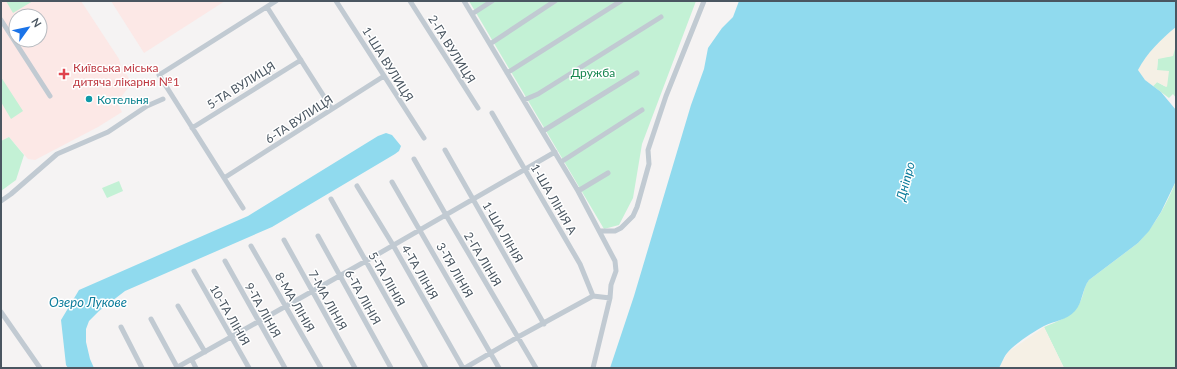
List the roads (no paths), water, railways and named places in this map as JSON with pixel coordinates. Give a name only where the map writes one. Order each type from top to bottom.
[{"type":"street","points":[[244,208],[159,75],[276,1]]},
{"type":"street","name":"1-ША ВУЛИЦЯ","points":[[336,1],[424,138]]},
{"type":"street","name":"2-ГА ВУЛИЦЯ","points":[[410,1],[478,108]]},
{"type":"street","points":[[464,1],[578,191],[615,260],[616,271],[611,285],[610,298],[594,368]]},
{"type":"street","points":[[472,14],[492,1]]},
{"type":"street","points":[[490,44],[555,1]]},
{"type":"street","points":[[507,73],[621,1]]},
{"type":"street","points":[[600,231],[615,231],[621,228],[633,216],[649,164],[648,150],[666,96],[704,1]]},
{"type":"street","points":[[267,6],[332,109]]},
{"type":"street","points":[[524,100],[538,94],[661,17]]},
{"type":"street","points":[[1,20],[50,96]]},
{"type":"street","name":"5-ТА ВУЛИЦЯ","points":[[192,128],[301,60]]},
{"type":"street","points":[[543,132],[636,73]]},
{"type":"street","name":"6-ТА ВУЛИЦЯ","points":[[224,178],[384,76]]},
{"type":"street","points":[[1,201],[57,154],[108,132],[147,106],[163,99]]},
{"type":"street","points":[[561,162],[642,110]]},
{"type":"street","name":"1-ША ЛІНІЯ А","points":[[492,113],[580,264],[593,296]]},
{"type":"street","name":"1-ША ЛІНІЯ","points":[[445,150],[544,324]]},
{"type":"street","points":[[151,319],[176,367],[192,360],[474,200],[555,152]]},
{"type":"street","name":"2-ГА ЛІНІЯ","points":[[414,159],[536,368]]},
{"type":"street","points":[[578,191],[608,173]]},
{"type":"street","name":"3-ТЯ ЛІНІЯ","points":[[392,182],[499,368]]},
{"type":"street","name":"4-ТА ЛІНІЯ","points":[[357,186],[464,368]]},
{"type":"street","name":"5-ТА ЛІНІЯ","points":[[331,199],[426,368]]},
{"type":"street","name":"6-ТА ЛІНІЯ","points":[[318,236],[391,368]]},
{"type":"street","name":"7-МА ЛІНІЯ","points":[[284,240],[355,368]]},
{"type":"street","name":"8-МА ЛІНІЯ","points":[[251,246],[321,368]]},
{"type":"street","name":"9-ТА ЛІНІЯ","points":[[225,260],[258,322],[285,368]]},
{"type":"street","name":"10-ТА ЛІНІЯ","points":[[194,271],[250,368]]},
{"type":"street","points":[[464,368],[593,296],[610,298]]},
{"type":"street","points":[[178,306],[205,352]]},
{"type":"street","points":[[1,312],[40,368]]},
{"type":"street","points":[[121,327],[142,368]]},
{"type":"street","points":[[192,360],[196,368]]},
{"type":"water","name":"Дніпро","points":[[739,1],[1176,1],[1176,27],[1155,47],[1138,70],[1145,80],[1161,92],[1176,110],[1176,181],[1161,212],[1149,231],[1138,243],[1089,280],[1085,287],[1080,304],[1075,311],[1064,318],[1044,326],[1020,341],[1007,354],[999,368],[610,368],[634,296],[691,105],[704,69],[708,48],[722,28],[733,17]]},
{"type":"water","name":"Озеро Лукове","points":[[386,133],[392,135],[401,146],[399,151],[395,154],[272,227],[125,291],[99,311],[89,321],[86,329],[86,342],[94,368],[68,368],[66,365],[61,320],[79,290],[248,216],[378,136]]},
{"type":"place","name":"Київська міська дитяча лікарня №1","points":[[64,74]]},
{"type":"place","name":"Котельня","points":[[89,99]]},
{"type":"park label","name":"Дружба","points":[[593,72]]}]
